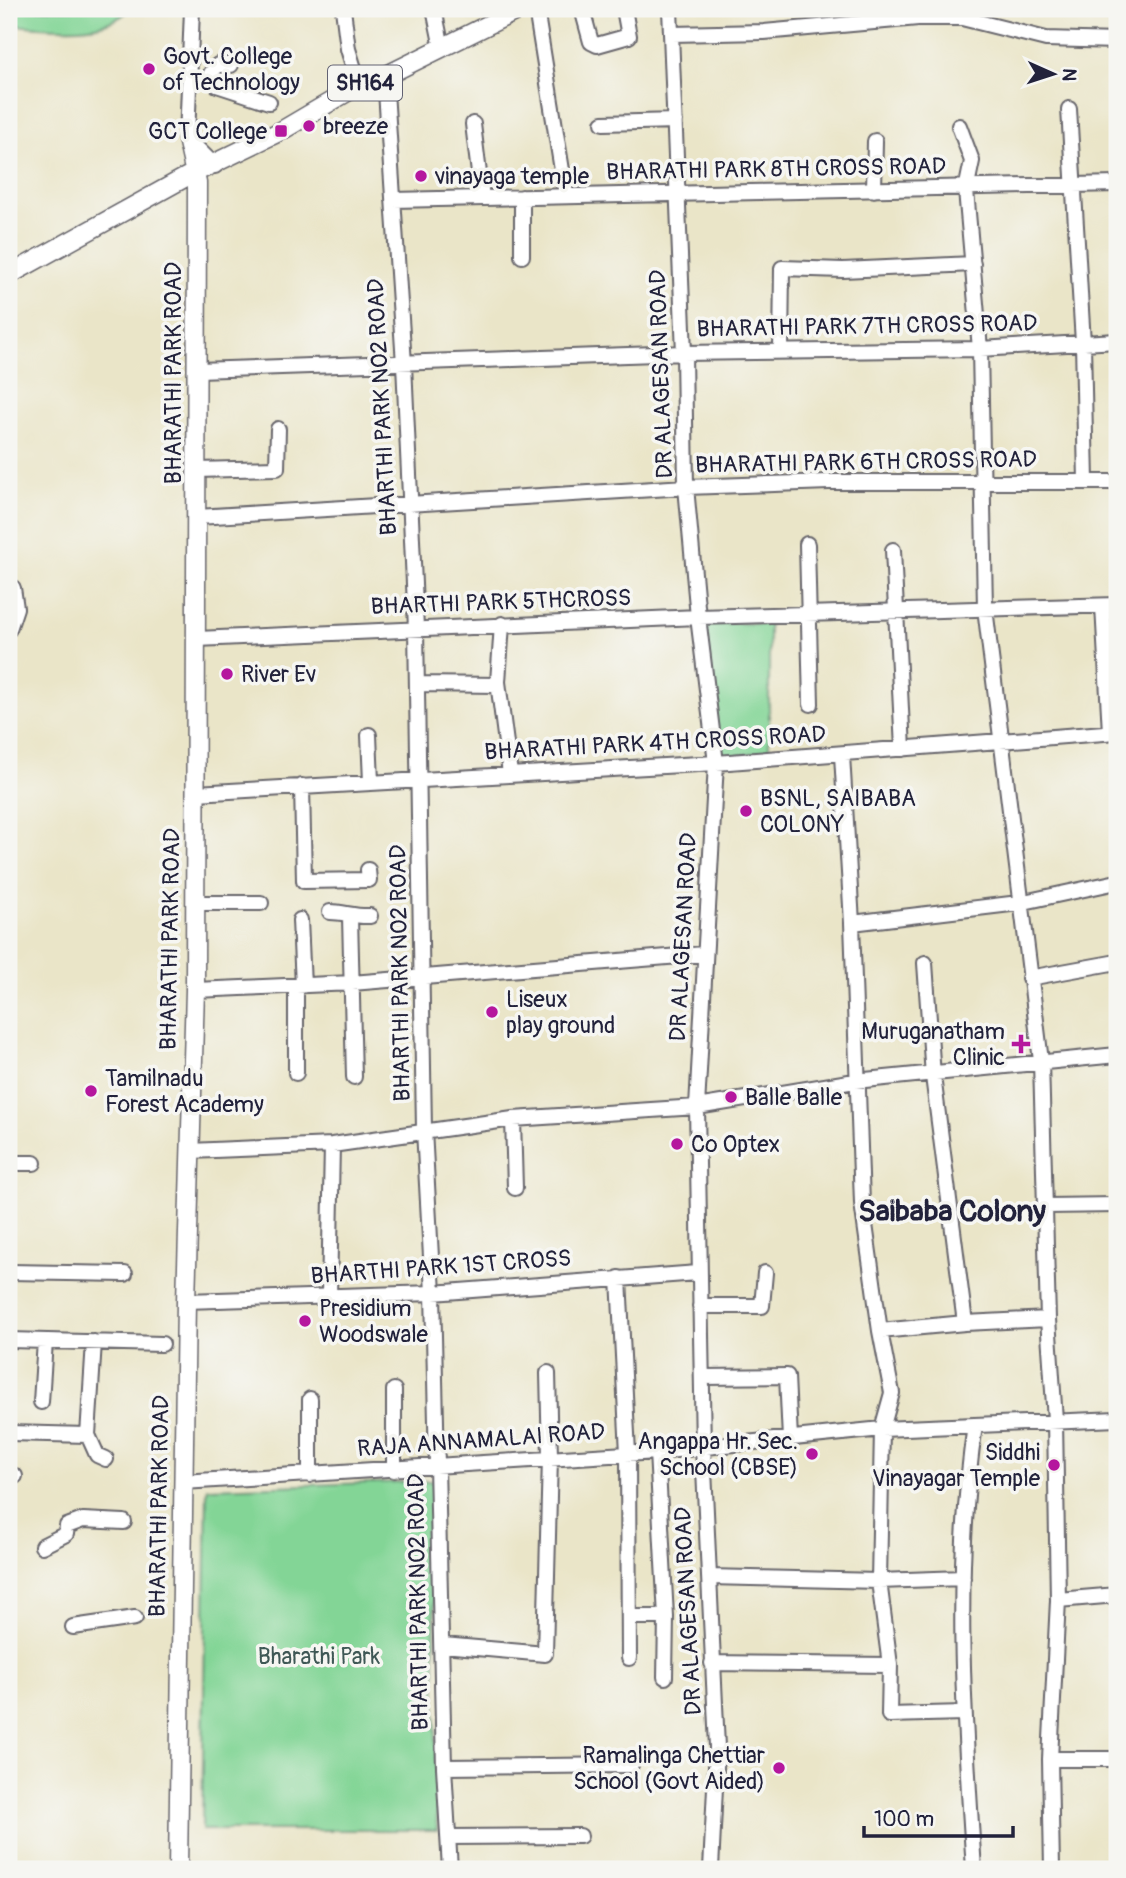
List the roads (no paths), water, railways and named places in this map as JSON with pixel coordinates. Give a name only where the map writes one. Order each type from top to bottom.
[{"type":"main road","name":"SH164","points":[[9,288],[215,166],[359,85],[386,76],[520,9]]},
{"type":"main road","name":"BHARATHI PARK ROAD","points":[[178,1869],[186,1301],[195,990],[197,639],[198,370],[195,179],[187,138]]},
{"type":"main road","name":"SH164","points":[[9,275],[195,179]]},
{"type":"street","points":[[191,9],[187,138],[215,166]]},
{"type":"street","points":[[343,9],[348,48],[359,85]]},
{"type":"street","points":[[434,9],[442,48]]},
{"type":"street","points":[[536,9],[566,195]]},
{"type":"street","points":[[582,9],[591,42],[597,45],[629,36],[624,9]]},
{"type":"street","name":"DR ALAGESAN ROAD","points":[[670,9],[684,353],[686,487],[698,617],[716,763],[697,1107],[703,1448],[717,1747],[711,1869]]},
{"type":"street","points":[[672,34],[764,32],[961,13],[1046,39],[1117,41]]},
{"type":"street","points":[[211,73],[218,65],[231,65]]},
{"type":"street","points":[[190,72],[211,73]]},
{"type":"street","points":[[211,73],[217,85],[269,102]]},
{"type":"street","name":"BHARTHI PARK NO2 ROAD","points":[[386,76],[404,364],[418,684],[424,1130],[433,1293],[444,1767],[450,1869]]},
{"type":"street","points":[[1069,108],[1083,343],[1086,482]]},
{"type":"street","points":[[603,123],[675,121]]},
{"type":"street","points":[[473,124],[482,198]]},
{"type":"street","points":[[959,126],[972,161],[966,190],[979,349],[985,608],[999,743],[1041,1061],[1048,1319],[1055,1420],[1058,1600],[1050,1759],[1052,1869]]},
{"type":"street","points":[[874,190],[875,141]]},
{"type":"street","name":"BHARATHI PARK 8TH CROSS ROAD","points":[[393,200],[677,192],[966,190],[1117,184]]},
{"type":"street","points":[[522,197],[522,256]]},
{"type":"street","points":[[781,352],[782,268],[843,270],[973,264]]},
{"type":"street","name":"BHARATHI PARK 7TH CROSS ROAD","points":[[198,370],[684,353],[979,349],[1117,341]]},
{"type":"street","points":[[197,470],[277,467],[278,429]]},
{"type":"street","name":"BHARATHI PARK 6TH CROSS ROAD","points":[[197,517],[411,506],[686,487],[1117,482]]},
{"type":"street","points":[[807,544],[811,704]]},
{"type":"street","points":[[893,550],[894,612],[903,749]]},
{"type":"street","points":[[9,629],[16,607],[13,588]]},
{"type":"street","points":[[1110,606],[1114,732]]},
{"type":"street","name":"BHARTHI PARK 5THCROSS","points":[[197,639],[502,624],[1110,606]]},
{"type":"street","points":[[502,624],[498,685],[510,774]]},
{"type":"street","points":[[418,684],[498,685]]},
{"type":"street","name":"BHARATHI PARK 4TH CROSS ROAD","points":[[196,793],[842,755],[1114,732]]},
{"type":"street","points":[[369,735],[372,782]]},
{"type":"street","points":[[842,755],[852,923],[855,1081],[862,1203],[880,1331],[892,1393],[882,1429],[879,1581],[890,1665],[889,1715],[964,1713]]},
{"type":"street","points":[[302,786],[304,881],[369,880],[368,870]]},
{"type":"street","points":[[852,923],[1019,903],[1117,882]]},
{"type":"street","points":[[195,903],[261,903]]},
{"type":"street","points":[[330,912],[341,912],[350,917],[370,916]]},
{"type":"street","points":[[350,917],[354,1077]]},
{"type":"street","points":[[296,1073],[300,920]]},
{"type":"street","points":[[195,990],[424,978],[704,954]]},
{"type":"street","points":[[1029,978],[1117,962]]},
{"type":"street","points":[[926,963],[933,1076],[965,1323]]},
{"type":"street","points":[[190,1151],[331,1145],[513,1119],[697,1107],[855,1081],[933,1076],[1041,1061],[1117,1055]]},
{"type":"street","points":[[513,1119],[515,1188]]},
{"type":"street","points":[[329,1297],[331,1145]]},
{"type":"street","points":[[9,1163],[34,1163]]},
{"type":"street","points":[[1046,1206],[1117,1205]]},
{"type":"street","points":[[9,1272],[125,1274]]},
{"type":"street","name":"BHARTHI PARK 1ST CROSS","points":[[186,1301],[433,1293],[698,1273]]},
{"type":"street","points":[[700,1306],[762,1306],[765,1273]]},
{"type":"street","points":[[619,1278],[628,1453],[629,1658]]},
{"type":"street","points":[[880,1331],[1048,1319]]},
{"type":"street","points":[[9,1340],[162,1344]]},
{"type":"street","points":[[41,1402],[45,1341]]},
{"type":"street","points":[[94,1342],[88,1435],[97,1455],[106,1459]]},
{"type":"street","points":[[443,1645],[545,1654],[550,1457],[548,1373]]},
{"type":"street","points":[[703,1377],[787,1376],[790,1439]]},
{"type":"street","points":[[394,1391],[394,1470]]},
{"type":"street","points":[[310,1399],[310,1475]]},
{"type":"street","name":"RAJA ANNAMALAI ROAD","points":[[183,1482],[657,1452],[882,1429],[1117,1419]]},
{"type":"street","points":[[974,1869],[964,1713],[963,1578],[968,1474],[975,1425]]},
{"type":"street","points":[[9,1433],[88,1435]]},
{"type":"street","points":[[657,1452],[666,1617],[665,1677]]},
{"type":"street","points":[[42,1546],[66,1534],[66,1526],[83,1520],[124,1522]]},
{"type":"street","points":[[709,1577],[879,1581],[963,1578]]},
{"type":"street","points":[[1058,1600],[1117,1595]]},
{"type":"street","points":[[629,1617],[666,1617]]},
{"type":"street","points":[[73,1627],[135,1618]]},
{"type":"street","points":[[712,1663],[890,1665]]},
{"type":"street","points":[[1050,1759],[1117,1759]]},
{"type":"street","points":[[444,1767],[631,1765]]},
{"type":"street","points":[[448,1837],[580,1836]]},
{"type":"place","name":"Govt. College of Technology","points":[[149,69]]},
{"type":"place","name":"breeze","points":[[309,126]]},
{"type":"place","name":"GCT College","points":[[281,131]]},
{"type":"place","name":"vinayaga temple","points":[[421,176]]},
{"type":"place","name":"River Ev","points":[[227,674]]},
{"type":"place","name":"BSNL, SAIBABA COLONY","points":[[746,811]]},
{"type":"place","name":"Liseux play ground","points":[[492,1012]]},
{"type":"place","name":"Muruganatham Clinic","points":[[1021,1044]]},
{"type":"place","name":"Tamilnadu Forest Academy","points":[[91,1091]]},
{"type":"place","name":"Balle Balle","points":[[731,1097]]},
{"type":"place","name":"Co Optex","points":[[677,1144]]},
{"type":"place","name":"Presidium Woodswale","points":[[305,1321]]},
{"type":"place","name":"Angappa Hr. Sec. School (CBSE)","points":[[812,1454]]},
{"type":"place","name":"Siddhi Vinayagar Temple","points":[[1054,1465]]},
{"type":"place","name":"Ramalinga Chettiar School (Govt Aided)","points":[[779,1768]]},
{"type":"district","name":"Saibaba Colony","points":[[952,1211]]},
{"type":"park label","name":"Bharathi Park","points":[[319,1656]]}]
